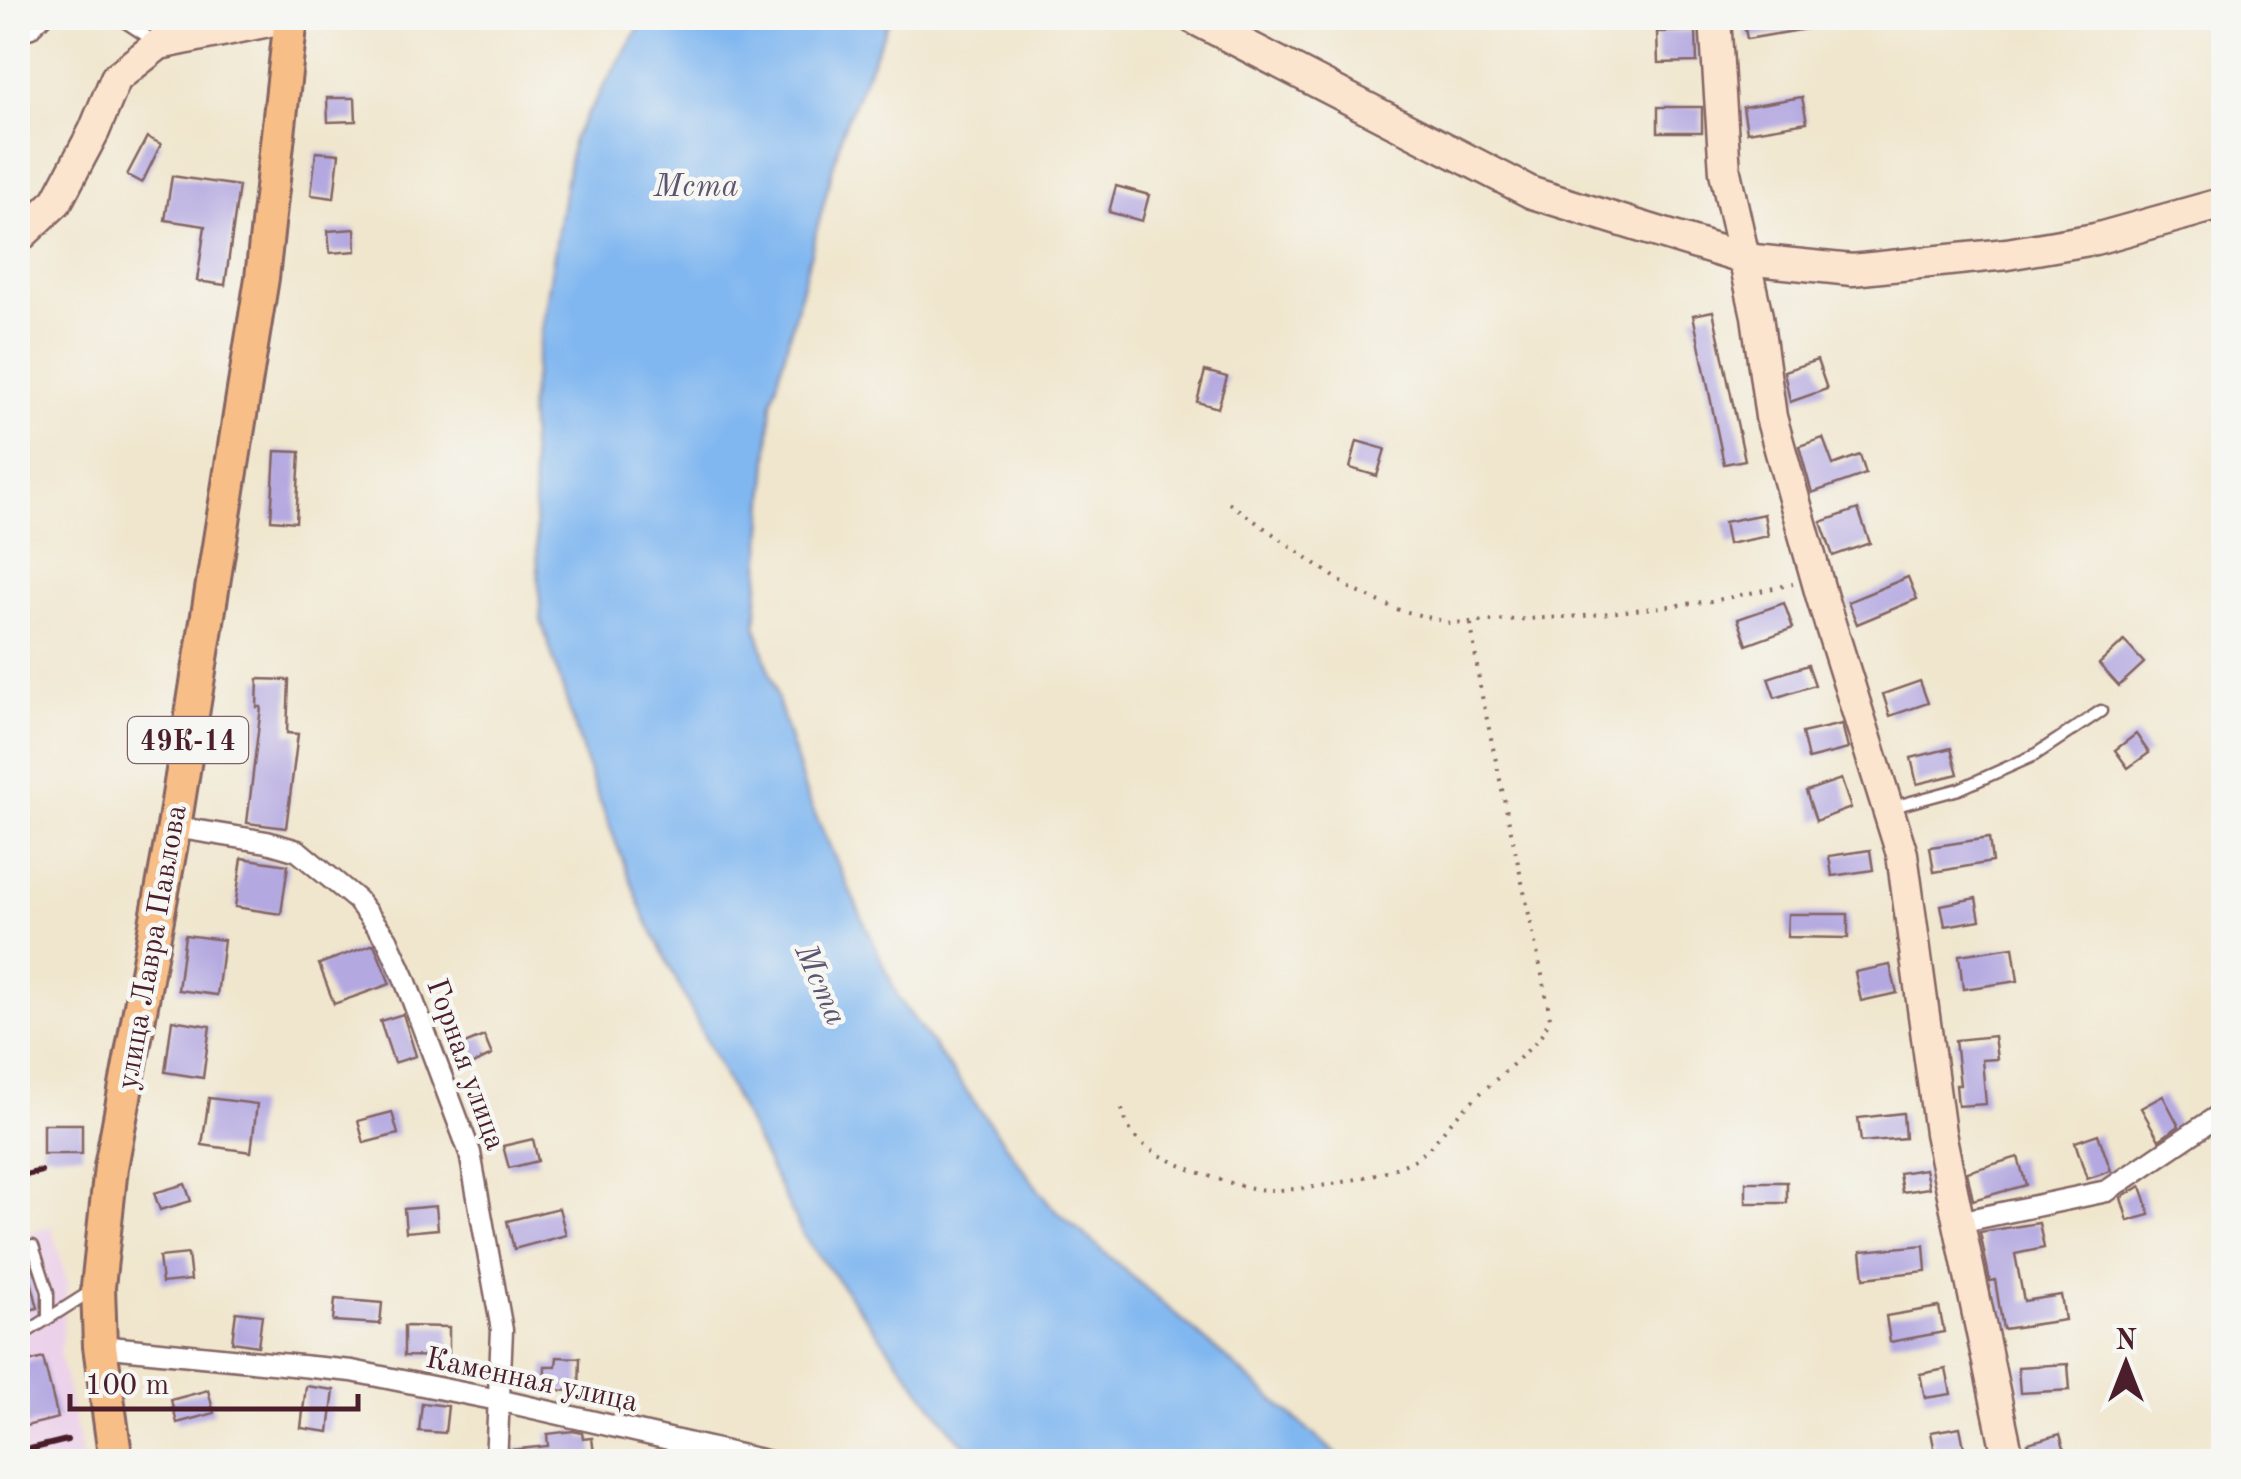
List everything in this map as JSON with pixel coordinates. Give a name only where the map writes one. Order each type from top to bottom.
[{"type":"main road","name":"улица Лавра Павлова","points":[[116,1462],[100,1346],[98,1287],[110,1167],[174,827],[262,278],[291,18]]},
{"type":"street","points":[[18,238],[57,201],[116,78],[159,44],[225,24],[283,18]]},
{"type":"street","points":[[1193,18],[1532,193],[1744,259],[1852,270],[2007,254],[2094,239],[2224,203]]},
{"type":"street","points":[[1715,18],[1724,172],[1757,316],[1771,417],[1902,854],[1940,1133],[2009,1462]]},
{"type":"street","name":"Горная улица","points":[[174,827],[298,851],[358,900],[387,939],[470,1153],[502,1330],[496,1462]]},
{"type":"street","points":[[1959,1222],[2107,1190],[2224,1112]]},
{"type":"street","name":"Каменная улица","points":[[100,1346],[352,1371],[766,1458],[770,1462]]},
{"type":"lane","points":[[18,36],[32,32],[46,18]]},
{"type":"lane","points":[[119,18],[159,44]]},
{"type":"lane","points":[[1888,808],[1958,789],[2033,756],[2100,711]]},
{"type":"lane","points":[[18,1250],[33,1246],[48,1292],[48,1318]]},
{"type":"lane","points":[[18,1332],[30,1330],[98,1287]]},
{"type":"path","points":[[1229,503],[1353,590],[1396,609],[1450,622],[1584,616],[1712,600],[1817,580]]},
{"type":"path","points":[[1122,1109],[1136,1138],[1152,1150],[1196,1170],[1242,1187],[1270,1190],[1314,1186],[1376,1173],[1423,1155],[1456,1117],[1544,1033],[1550,1018],[1480,687],[1471,624]]},
{"type":"shaded area","points":[[52,1227],[67,1284],[60,1355],[83,1460],[18,1461],[18,1235]]},
{"type":"water","name":"Мста","points":[[645,18],[890,18],[843,129],[772,402],[756,626],[806,794],[899,999],[1049,1204],[1344,1461],[985,1461],[959,1440],[803,1235],[644,915],[591,778],[541,620],[529,408],[573,138]]},
{"type":"building","points":[[1743,18],[1823,18],[1824,26],[1747,39]]},
{"type":"building","points":[[1696,31],[1697,62],[1658,63],[1657,32]]},
{"type":"building","points":[[1802,97],[1807,122],[1747,132],[1743,107]]},
{"type":"building","points":[[327,98],[355,98],[356,121],[328,122]]},
{"type":"building","points":[[1658,107],[1702,107],[1702,132],[1658,132]]},
{"type":"building","points":[[147,137],[161,144],[142,183],[127,175]]},
{"type":"building","points":[[316,152],[339,154],[334,198],[311,195]]},
{"type":"building","points":[[172,176],[239,186],[225,285],[197,281],[205,226],[165,220]]},
{"type":"building","points":[[1116,186],[1149,195],[1142,221],[1109,212]]},
{"type":"building","points":[[355,229],[356,251],[330,253],[328,231]]},
{"type":"building","points":[[1713,311],[1745,460],[1724,464],[1693,315]]},
{"type":"building","points":[[1817,360],[1827,389],[1790,402],[1784,371]]},
{"type":"building","points":[[1205,371],[1227,377],[1218,408],[1197,402]]},
{"type":"building","points":[[1823,438],[1833,465],[1860,455],[1866,474],[1812,493],[1799,446]]},
{"type":"building","points":[[1357,441],[1385,449],[1377,476],[1350,468]]},
{"type":"building","points":[[275,451],[300,452],[296,522],[271,520]]},
{"type":"building","points":[[1858,509],[1870,543],[1833,556],[1821,522]]},
{"type":"building","points":[[1764,514],[1768,536],[1728,544],[1724,522]]},
{"type":"building","points":[[1908,577],[1917,599],[1857,624],[1848,602]]},
{"type":"building","points":[[1784,603],[1793,628],[1747,645],[1738,619]]},
{"type":"building","points":[[2124,641],[2144,663],[2119,686],[2099,664]]},
{"type":"building","points":[[1808,665],[1815,685],[1775,698],[1768,678]]},
{"type":"building","points":[[258,679],[289,680],[287,733],[298,734],[286,828],[247,823],[261,707],[257,707]]},
{"type":"building","points":[[1920,681],[1928,703],[1890,716],[1883,694]]},
{"type":"building","points":[[1842,724],[1848,749],[1808,759],[1802,733]]},
{"type":"building","points":[[2136,734],[2149,753],[2128,768],[2115,750]]},
{"type":"building","points":[[1951,748],[1958,774],[1917,784],[1911,758]]},
{"type":"building","points":[[1841,779],[1851,808],[1816,821],[1806,791]]},
{"type":"building","points":[[1989,838],[1992,862],[1934,872],[1930,847]]},
{"type":"building","points":[[1870,850],[1873,870],[1832,876],[1829,856]]},
{"type":"building","points":[[242,858],[288,865],[281,914],[235,907]]},
{"type":"building","points":[[1976,898],[1980,920],[1945,926],[1941,905]]},
{"type":"building","points":[[1788,914],[1848,914],[1848,938],[1787,937]]},
{"type":"building","points":[[185,935],[224,940],[217,995],[178,990]]},
{"type":"building","points":[[374,944],[390,984],[334,1004],[319,964]]},
{"type":"building","points":[[2013,947],[2018,981],[1963,989],[1959,955]]},
{"type":"building","points":[[1890,965],[1897,993],[1861,1001],[1855,972]]},
{"type":"building","points":[[403,1014],[416,1056],[394,1063],[380,1021]]},
{"type":"building","points":[[172,1020],[210,1026],[203,1078],[165,1072]]},
{"type":"building","points":[[484,1036],[492,1055],[464,1068],[455,1048]]},
{"type":"building","points":[[1994,1036],[1997,1059],[1982,1060],[1986,1104],[1958,1106],[1955,1040]]},
{"type":"building","points":[[2163,1096],[2179,1126],[2159,1140],[2141,1108]]},
{"type":"building","points":[[209,1098],[257,1104],[251,1152],[202,1145]]},
{"type":"building","points":[[392,1112],[398,1134],[364,1143],[358,1121]]},
{"type":"building","points":[[1903,1113],[1905,1138],[1861,1142],[1858,1118]]},
{"type":"building","points":[[43,1124],[82,1124],[82,1154],[43,1154]]},
{"type":"building","points":[[2098,1134],[2111,1171],[2087,1179],[2075,1142]]},
{"type":"building","points":[[533,1139],[538,1161],[509,1168],[503,1146]]},
{"type":"building","points":[[2018,1157],[2026,1185],[1973,1200],[1967,1172]]},
{"type":"building","points":[[1925,1169],[1929,1188],[1902,1192],[1899,1173]]},
{"type":"building","points":[[1746,1182],[1787,1182],[1787,1203],[1746,1203]]},
{"type":"building","points":[[185,1184],[191,1201],[160,1210],[154,1193]]},
{"type":"building","points":[[2141,1186],[2150,1215],[2128,1221],[2121,1198]]},
{"type":"building","points":[[436,1206],[438,1229],[406,1232],[404,1209]]},
{"type":"building","points":[[559,1208],[566,1235],[514,1249],[507,1221]]},
{"type":"building","points":[[2039,1223],[2044,1248],[2015,1254],[2024,1301],[2061,1295],[2065,1320],[2003,1329],[1995,1280],[1990,1281],[1980,1232]]},
{"type":"building","points":[[1924,1245],[1926,1271],[1864,1278],[1861,1251]]},
{"type":"building","points":[[188,1254],[191,1280],[162,1283],[159,1257]]},
{"type":"building","points":[[25,1257],[38,1308],[18,1312],[18,1259]]},
{"type":"building","points":[[335,1299],[382,1303],[380,1324],[333,1321]]},
{"type":"building","points":[[1939,1307],[1944,1332],[1890,1342],[1886,1316]]},
{"type":"building","points":[[236,1312],[262,1315],[258,1346],[232,1342]]},
{"type":"building","points":[[404,1326],[449,1327],[449,1357],[404,1356]]},
{"type":"building","points":[[557,1357],[580,1358],[579,1391],[544,1390],[545,1366],[556,1366]]},
{"type":"building","points":[[43,1358],[58,1418],[18,1428],[18,1365]]},
{"type":"building","points":[[2068,1364],[2070,1390],[2020,1393],[2018,1367]]},
{"type":"building","points":[[1946,1369],[1951,1394],[1925,1398],[1920,1374]]},
{"type":"building","points":[[306,1386],[334,1390],[329,1432],[301,1428]]},
{"type":"building","points":[[208,1390],[214,1413],[177,1423],[171,1400]]},
{"type":"building","points":[[422,1403],[448,1406],[445,1433],[419,1431]]},
{"type":"building","points":[[1960,1427],[1967,1462],[1937,1462],[1931,1432]]},
{"type":"building","points":[[582,1433],[583,1439],[592,1438],[595,1462],[510,1462],[510,1450],[548,1446],[547,1434]]},
{"type":"building","points":[[2060,1434],[2068,1462],[2033,1462],[2028,1443]]},
{"type":"railway","points":[[18,1177],[41,1171]]},
{"type":"railway","points":[[18,1452],[67,1440]]}]
